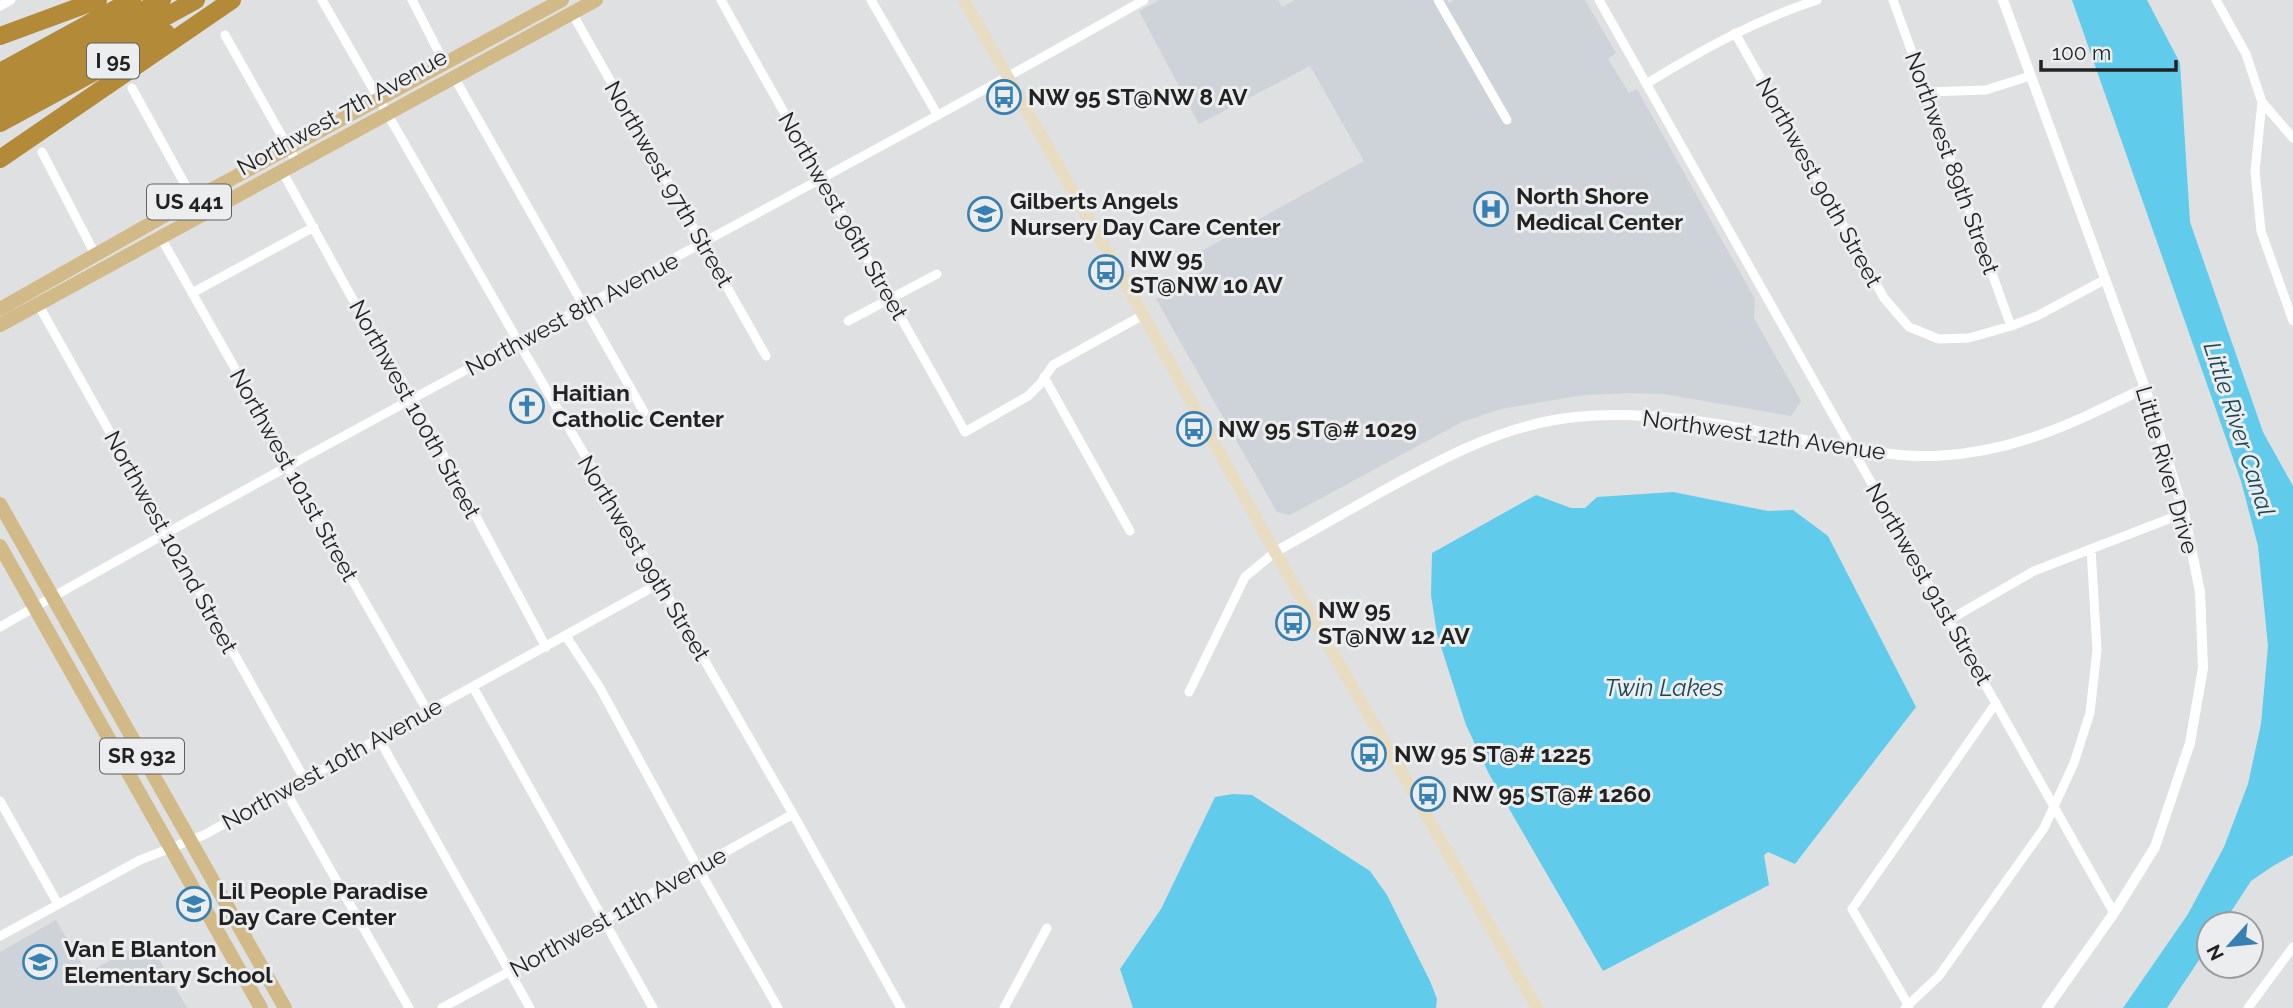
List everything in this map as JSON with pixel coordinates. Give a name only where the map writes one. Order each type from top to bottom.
[{"type":"highway","points":[[0,36],[98,0]]},
{"type":"highway","name":"I 95","points":[[0,72],[132,0]]},
{"type":"highway","points":[[0,88],[162,0]]},
{"type":"highway","points":[[0,107],[196,0]]},
{"type":"highway","name":"I 95","points":[[0,123],[226,0]]},
{"type":"highway","points":[[0,159],[232,0]]},
{"type":"main road","name":"Northwest 7th Avenue","points":[[1,308],[193,200],[562,0]]},
{"type":"main road","name":"Northwest 7th Avenue","points":[[0,325],[388,114],[575,6],[596,0]]},
{"type":"main road","points":[[964,0],[1275,552],[1537,1008]]},
{"type":"main road","points":[[161,238],[169,223],[215,198],[225,183]]},
{"type":"main road","points":[[38,304],[50,291],[89,270],[96,256]]},
{"type":"main road","name":"SR 932","points":[[0,504],[285,1008]]},
{"type":"main road","name":"SR 932","points":[[0,546],[261,1008]]},
{"type":"street","points":[[0,6],[11,0]]},
{"type":"street","name":"Northwest 99th Street","points":[[322,0],[793,814],[901,1008]]},
{"type":"street","points":[[412,0],[445,64]]},
{"type":"street","name":"Northwest 96th Street","points":[[722,0],[965,432],[1028,396],[1044,377]]},
{"type":"street","points":[[871,0],[937,114]]},
{"type":"street","name":"Northwest 8th Avenue","points":[[0,627],[287,466],[1009,77],[1144,0]]},
{"type":"street","points":[[1438,0],[1507,120]]},
{"type":"street","name":"Northwest 91st Street","points":[[1599,0],[2114,913]]},
{"type":"street","points":[[1646,84],[1735,33],[1817,0]]},
{"type":"street","name":"Northwest 89th Street","points":[[1893,0],[2011,326]]},
{"type":"street","name":"Little River Drive","points":[[2003,0],[2145,388],[2184,513],[2200,592],[2203,668],[2190,743],[2155,847],[2114,913],[2047,1008]]},
{"type":"street","points":[[2216,0],[2246,54],[2262,102],[2293,138]]},
{"type":"street","name":"Northwest 97th Street","points":[[575,6],[766,356]]},
{"type":"street","name":"Northwest 90th Street","points":[[1735,33],[1884,298],[1909,327],[1939,339],[1969,338],[2011,326]]},
{"type":"street","points":[[225,35],[297,163]]},
{"type":"street","points":[[1926,92],[1986,90],[2030,76]]},
{"type":"street","points":[[454,77],[644,412]]},
{"type":"street","points":[[132,88],[193,200]]},
{"type":"street","points":[[2262,102],[2255,171],[2261,231],[2290,305],[2293,321]]},
{"type":"street","points":[[42,152],[96,256]]},
{"type":"street","name":"Northwest 100th Street","points":[[282,171],[352,298],[413,399],[546,647]]},
{"type":"street","points":[[192,293],[314,227]]},
{"type":"street","name":"Northwest 101st Street","points":[[161,238],[287,466],[428,712]]},
{"type":"street","points":[[848,321],[937,274]]},
{"type":"street","points":[[2011,326],[2037,316],[2104,279]]},
{"type":"street","name":"Northwest 102nd Street","points":[[38,304],[304,780]]},
{"type":"street","points":[[1130,531],[1044,377],[1053,365],[1143,315]]},
{"type":"street","name":"Northwest 12th Avenue","points":[[1189,692],[1245,577],[1275,552],[1460,449],[1509,432],[1565,418],[1613,415],[1686,420],[1852,449],[1934,456],[1988,450],[2041,436],[2145,388]]},
{"type":"street","points":[[1949,620],[2034,571],[2184,513]]},
{"type":"street","points":[[1996,703],[1852,909],[1907,1007],[1939,976],[2044,828],[2074,763],[2090,713],[2097,650],[2091,549]]},
{"type":"street","name":"Northwest 10th Avenue","points":[[0,936],[140,860],[190,842],[660,583]]},
{"type":"street","points":[[566,636],[600,688],[698,869],[778,1008]]},
{"type":"street","points":[[473,687],[653,1008]]},
{"type":"street","points":[[379,739],[530,1008]]},
{"type":"street","points":[[285,790],[409,1008]]},
{"type":"street","points":[[0,801],[58,904]]},
{"type":"street","name":"Northwest 11th Avenue","points":[[442,1008],[698,869],[793,814]]},
{"type":"street","points":[[1004,1008],[1047,928]]},
{"type":"street","points":[[2248,1008],[2292,949]]},
{"type":"shaded area","name":"North Shore Medical Center","points":[[1160,0],[1278,0],[1282,7],[1295,0],[1447,0],[1449,3],[1454,0],[1585,0],[1616,53],[1608,59],[1629,93],[1637,89],[1755,299],[1754,318],[1801,401],[1791,416],[1663,394],[1629,393],[1584,395],[1501,409],[1462,422],[1290,515],[1277,512],[1156,299],[1199,277],[1189,258],[1364,161],[1310,66],[1199,124],[1139,11]]},
{"type":"shaded area","name":"Van E Blanton Elementary School","points":[[56,920],[87,973],[148,940],[187,1008],[0,1008],[0,952]]},
{"type":"water","name":"Little River Canal","points":[[2072,0],[2147,0],[2180,63],[2190,222],[2263,432],[2293,486],[2293,855],[2251,881],[2232,910],[2195,910],[2195,966],[2167,1008],[2123,1008],[2188,914],[2224,847],[2248,784],[2261,724],[2268,646],[2258,546],[2241,481]]},
{"type":"water","name":"Twin Lakes","points":[[1673,492],[1768,511],[1793,510],[1828,536],[1916,707],[1795,864],[1768,852],[1764,855],[1769,885],[1603,971],[1489,774],[1466,725],[1437,634],[1431,595],[1432,553],[1536,495],[1571,508],[1585,508],[1597,497]]},
{"type":"water","points":[[1252,795],[1370,871],[1387,895],[1430,981],[1437,999],[1436,1008],[1133,1008],[1120,969],[1161,909],[1215,797]]},
{"type":"place","name":"NW 95 ST@NW 8 AV","points":[[1004,97]]},
{"type":"place","name":"North Shore Medical Center","points":[[1491,209]]},
{"type":"place","name":"Gilberts Angels Nursery Day Care Center","points":[[985,214]]},
{"type":"place","name":"NW 95 ST@NW 10 AV","points":[[1106,272]]},
{"type":"place","name":"Haitian Catholic Center","points":[[527,406]]},
{"type":"place","name":"NW 95 ST@# 1029","points":[[1194,429]]},
{"type":"place","name":"NW 95 ST@NW 12 AV","points":[[1293,623]]},
{"type":"place","name":"NW 95 ST@# 1225","points":[[1369,754]]},
{"type":"place","name":"NW 95 ST@# 1260","points":[[1428,794]]},
{"type":"place","name":"Lil People Paradise Day Care Center","points":[[194,904]]},
{"type":"place","name":"Van E Blanton Elementary School","points":[[40,962]]}]
